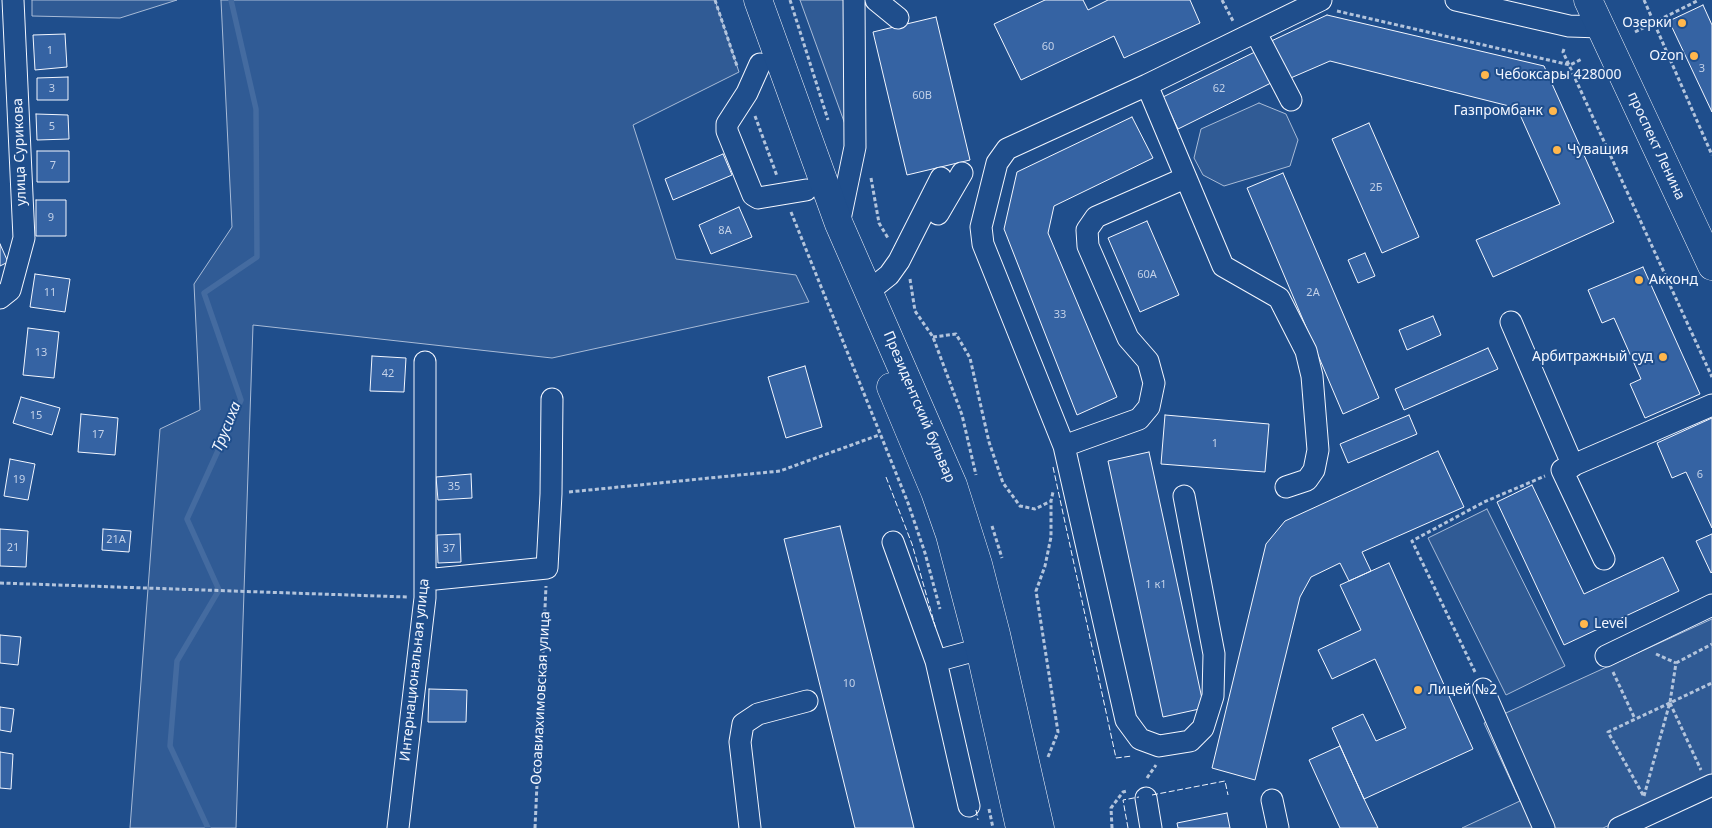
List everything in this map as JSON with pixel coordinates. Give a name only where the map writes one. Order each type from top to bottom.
[{"type":"main road","name":"Президентский бульвар","points":[[738,0],[750,68],[798,198],[935,492],[950,535],[980,649],[1020,828]]},
{"type":"main road","name":"Президентский бульвар","points":[[758,0],[839,224],[879,283],[967,525],[996,634],[1040,828]]},
{"type":"main road","name":"проспект Ленина","points":[[1588,0],[1615,20],[1712,224]]},
{"type":"main road","name":"проспект Ленина","points":[[1615,20],[1712,266]]},
{"type":"street","name":"улица Сурикова","points":[[0,298],[10,290],[24,238],[14,0]]},
{"type":"street","points":[[839,224],[855,147],[854,0]]},
{"type":"street","points":[[876,0],[898,18]]},
{"type":"street","points":[[1456,0],[1569,26],[1615,20]]},
{"type":"street","points":[[1184,496],[1214,654],[1213,696],[1204,728],[1190,741],[1159,746],[1140,739],[1126,720],[1064,446],[983,244],[981,227],[997,163],[1007,149],[1256,33],[1324,5]]},
{"type":"street","points":[[1256,33],[1291,100]]},
{"type":"street","points":[[750,68],[747,93],[727,124],[728,132],[753,195],[758,198],[798,198]]},
{"type":"street","points":[[1147,85],[1223,266],[1279,298],[1306,352],[1312,376],[1318,450],[1314,470],[1307,480],[1286,487]]},
{"type":"street","points":[[1064,446],[1139,419],[1149,408],[1154,384],[1148,361],[1128,338],[1088,246],[1087,230],[1096,217],[1185,178]]},
{"type":"street","points":[[943,179],[905,271],[879,283],[893,249],[943,179]]},
{"type":"street","points":[[1511,322],[1604,559]]},
{"type":"street","name":"Интернациональная улица","points":[[398,828],[425,589],[425,362]]},
{"type":"street","points":[[425,589],[547,568],[551,494],[552,398]]},
{"type":"street","points":[[1568,468],[1712,405]]},
{"type":"street","points":[[893,542],[936,661],[969,806]]},
{"type":"street","points":[[1606,656],[1712,604]]},
{"type":"street","points":[[936,661],[980,649]]},
{"type":"street","points":[[1483,689],[1544,828]]},
{"type":"street","points":[[750,828],[740,742],[743,724],[758,714],[806,701]]},
{"type":"street","points":[[1619,828],[1708,780]]},
{"type":"street","points":[[1146,798],[1151,828]]},
{"type":"street","points":[[1272,800],[1278,828]]},
{"type":"path","points":[[715,0],[750,68]]},
{"type":"path","points":[[790,0],[830,125]]},
{"type":"path","points":[[1644,0],[1712,154]]},
{"type":"path","points":[[1615,20],[1655,22],[1699,0]]},
{"type":"path","points":[[1324,5],[1570,65],[1582,59]]},
{"type":"path","points":[[1564,49],[1563,52],[1712,377]]},
{"type":"path","points":[[756,119],[780,182]]},
{"type":"path","points":[[798,198],[879,435],[908,503],[925,553],[943,618]]},
{"type":"path","points":[[933,337],[956,334],[970,358],[989,442],[1003,483],[1020,506],[1035,509],[1051,501]]},
{"type":"path","points":[[551,494],[780,471],[879,435]]},
{"type":"path","points":[[1483,689],[1412,541],[1484,502],[1568,468]]},
{"type":"path","points":[[1046,763],[1058,732],[1036,591],[1045,566],[1051,538],[1051,501],[1054,487]]},
{"type":"path","name":"Осоавиахимовская улица","points":[[535,828],[547,568]]},
{"type":"path","points":[[0,583],[425,589]]},
{"type":"path","points":[[1641,804],[1670,702],[1676,663],[1712,644]]},
{"type":"path","points":[[1606,656],[1635,719]]},
{"type":"path","points":[[1644,796],[1608,732],[1712,683]]},
{"type":"path","points":[[1670,702],[1708,780]]},
{"type":"shaded area","points":[[32,0],[177,0],[120,18],[32,16]]},
{"type":"shaded area","points":[[221,0],[715,0],[739,72],[633,125],[676,259],[796,275],[809,302],[552,358],[253,325],[236,828],[130,828],[160,429],[200,410],[194,284],[232,227]]},
{"type":"shaded area","points":[[800,0],[844,0],[846,127]]},
{"type":"shaded area","points":[[1259,103],[1286,114],[1298,140],[1290,166],[1224,186],[1203,175],[1194,158],[1201,129]]},
{"type":"shaded area","points":[[1487,509],[1565,666],[1506,695],[1428,538]]},
{"type":"shaded area","points":[[1712,619],[1712,778],[1603,828],[1462,828],[1520,801],[1484,723]]},
{"type":"building","points":[[1045,0],[1083,0],[1088,10],[1108,0],[1190,0],[1200,23],[1124,58],[1114,36],[1021,80],[994,24]]},
{"type":"building","points":[[1703,5],[1712,25],[1712,112],[1669,21]]},
{"type":"building","points":[[1327,15],[1544,66],[1614,222],[1493,277],[1476,240],[1560,204],[1517,108],[1330,61],[1286,80],[1267,43]]},
{"type":"building","points":[[936,17],[970,160],[907,175],[873,32]]},
{"type":"building","points":[[65,34],[67,67],[35,70],[33,35]]},
{"type":"building","points":[[1259,50],[1275,81],[1178,129],[1163,97]]},
{"type":"building","points":[[68,77],[68,100],[37,100],[37,78]]},
{"type":"building","points":[[36,114],[68,115],[69,139],[37,140]]},
{"type":"building","points":[[1132,117],[1153,158],[1054,206],[1048,233],[1117,397],[1077,415],[1004,229],[1017,172]]},
{"type":"building","points":[[1369,123],[1419,237],[1382,253],[1332,139]]},
{"type":"building","points":[[37,151],[69,151],[69,182],[37,182]]},
{"type":"building","points":[[723,154],[732,175],[673,200],[665,179]]},
{"type":"building","points":[[1283,173],[1379,398],[1343,414],[1247,188]]},
{"type":"building","points":[[36,200],[66,200],[66,236],[36,236]]},
{"type":"building","points":[[739,207],[752,237],[711,254],[699,225]]},
{"type":"building","points":[[1147,221],[1179,295],[1140,312],[1108,238]]},
{"type":"building","points":[[0,244],[8,262],[0,266]]},
{"type":"building","points":[[1365,253],[1375,276],[1358,283],[1348,260]]},
{"type":"building","points":[[1643,267],[1700,394],[1645,418],[1630,384],[1641,379],[1614,318],[1602,323],[1588,290]]},
{"type":"building","points":[[35,274],[70,279],[65,312],[30,307]]},
{"type":"building","points":[[1433,316],[1441,335],[1407,350],[1399,330]]},
{"type":"building","points":[[28,328],[59,332],[54,378],[23,375]]},
{"type":"building","points":[[1488,348],[1498,369],[1404,410],[1395,389]]},
{"type":"building","points":[[372,356],[406,358],[404,392],[370,391]]},
{"type":"building","points":[[805,366],[822,427],[786,438],[768,377]]},
{"type":"building","points":[[21,397],[60,408],[52,435],[13,423]]},
{"type":"building","points":[[81,414],[118,418],[115,455],[78,452]]},
{"type":"building","points":[[1165,415],[1269,424],[1265,472],[1161,464]]},
{"type":"building","points":[[1409,415],[1417,434],[1348,463],[1340,444]]},
{"type":"building","points":[[1712,418],[1712,528],[1686,472],[1672,478],[1657,443]]},
{"type":"building","points":[[1438,451],[1464,507],[1362,552],[1371,571],[1349,581],[1340,563],[1311,577],[1300,597],[1255,780],[1212,768],[1266,544],[1285,521]]},
{"type":"building","points":[[1149,452],[1204,708],[1163,717],[1108,461]]},
{"type":"building","points":[[10,459],[35,464],[28,500],[4,496]]},
{"type":"building","points":[[471,474],[472,498],[438,500],[436,477]]},
{"type":"building","points":[[1532,485],[1584,594],[1663,557],[1679,591],[1564,645],[1497,502]]},
{"type":"building","points":[[840,526],[914,828],[855,828],[784,539]]},
{"type":"building","points":[[0,529],[28,531],[26,567],[0,566]]},
{"type":"building","points":[[103,529],[131,531],[129,552],[102,550]]},
{"type":"building","points":[[460,534],[461,562],[438,563],[437,535]]},
{"type":"building","points":[[1712,534],[1712,572],[1711,573],[1696,541]]},
{"type":"building","name":"Лицей №2","points":[[1389,563],[1473,749],[1364,799],[1332,728],[1363,714],[1376,741],[1406,728],[1375,659],[1332,679],[1318,650],[1361,630],[1340,585]]},
{"type":"building","points":[[0,635],[21,637],[18,665],[0,663]]},
{"type":"building","points":[[429,689],[467,690],[466,722],[428,722]]},
{"type":"building","points":[[0,707],[14,709],[11,732],[0,730]]},
{"type":"building","points":[[1340,746],[1378,828],[1340,828],[1309,760]]},
{"type":"building","points":[[0,752],[13,754],[11,789],[0,788]]},
{"type":"building","points":[[1227,813],[1230,828],[1178,828],[1177,823]]},
{"type":"waterway","name":"Трусиха","points":[[208,828],[170,746],[177,661],[219,590],[187,519],[241,400],[204,293],[257,257],[256,109],[231,0]]},
{"type":"fence","points":[[1053,467],[1116,758],[1132,756]]},
{"type":"fence","points":[[886,477],[912,544],[936,629]]},
{"type":"fence","points":[[1152,795],[1225,781],[1228,795]]},
{"type":"fence","points":[[1128,828],[1123,800],[1139,797]]},
{"type":"fence","points":[[976,810],[978,820]]},
{"type":"place","name":"Озерки","points":[[1682,23]]},
{"type":"place","name":"Ozon","points":[[1694,56]]},
{"type":"place","name":"Чебоксары 428000","points":[[1485,75]]},
{"type":"place","name":"Газпромбанк","points":[[1553,111]]},
{"type":"place","name":"Чувашия","points":[[1557,150]]},
{"type":"place","name":"Акконд","points":[[1639,280]]},
{"type":"place","name":"Арбитражный суд","points":[[1663,357]]},
{"type":"place","name":"Level","points":[[1584,624]]},
{"type":"place","name":"Лицей №2","points":[[1418,690]]}]
